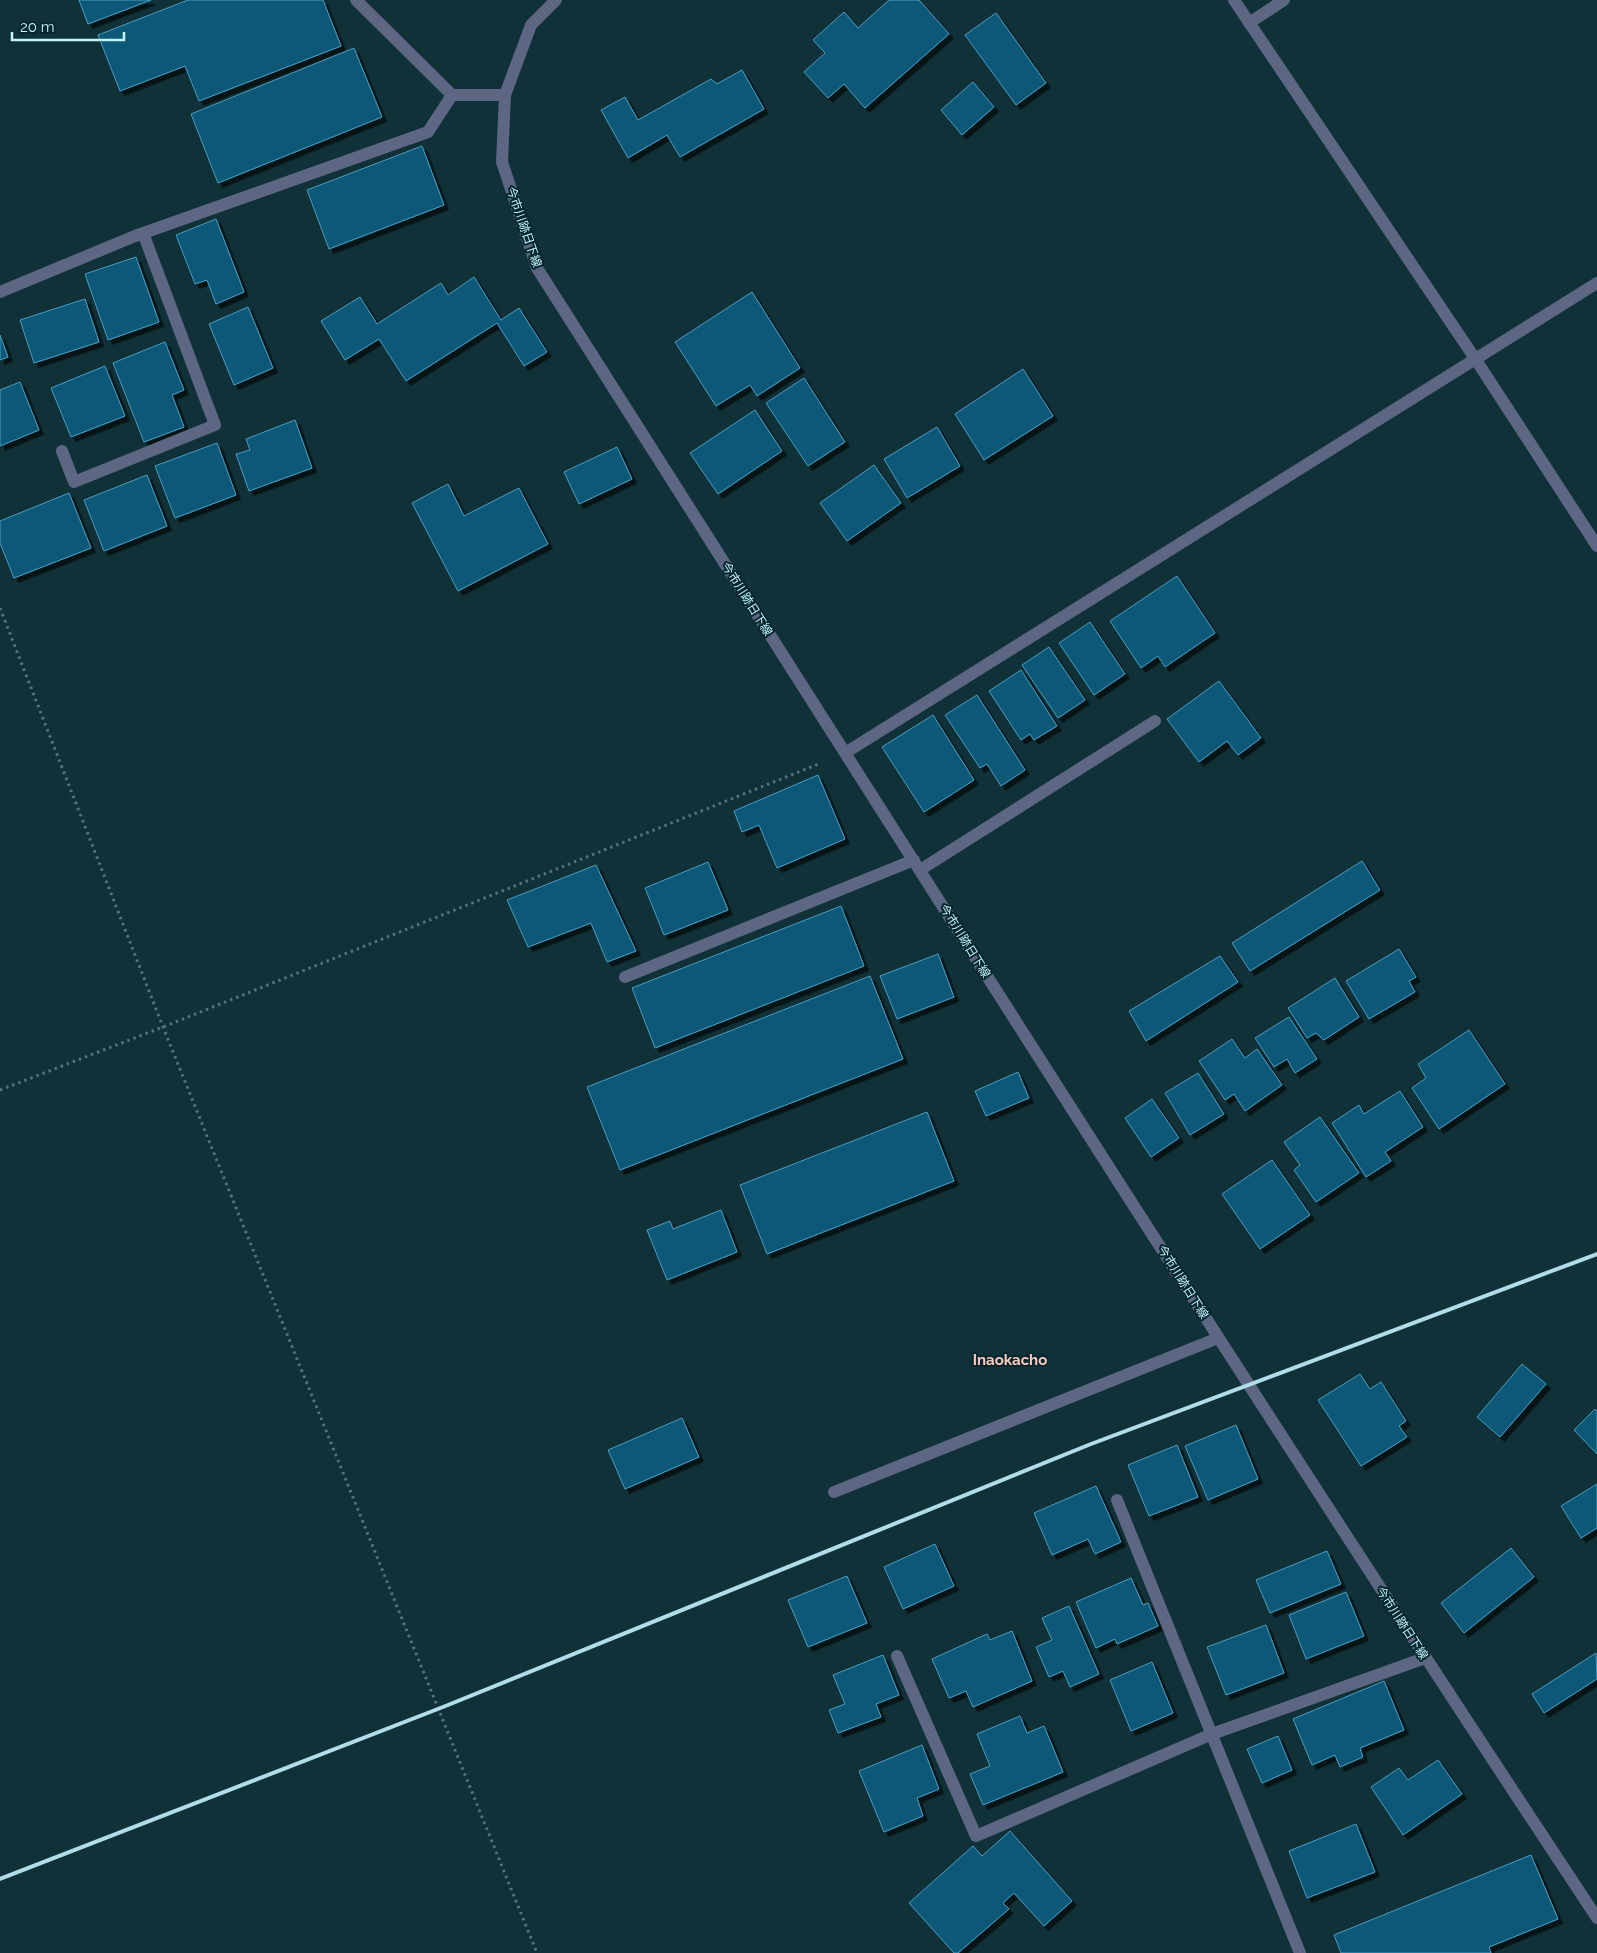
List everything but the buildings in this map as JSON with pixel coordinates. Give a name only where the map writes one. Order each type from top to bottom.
[{"type":"street","points":[[356,0],[452,95],[505,95]]},
{"type":"street","name":"今市川跡日下線","points":[[556,0],[530,25],[505,95],[502,162],[537,268],[1218,1338],[1424,1658],[1597,1918]]},
{"type":"street","points":[[1234,0],[1476,360],[1597,546]]},
{"type":"street","points":[[1249,23],[1284,0]]},
{"type":"street","points":[[0,292],[144,233],[428,132],[452,95]]},
{"type":"street","points":[[62,451],[74,482],[215,425],[144,233]]},
{"type":"street","points":[[845,753],[1597,283]]},
{"type":"street","points":[[625,977],[917,865],[1155,721]]},
{"type":"street","points":[[834,1492],[1218,1338]]},
{"type":"street","points":[[1117,1500],[1300,1953]]},
{"type":"street","points":[[897,1656],[976,1836],[1212,1734],[1424,1658]]},
{"type":"path","points":[[0,608],[163,1027],[537,1953]]},
{"type":"path","points":[[0,1090],[163,1027],[845,753]]},
{"type":"railway","points":[[0,1879],[443,1707],[1091,1444],[1597,1254]]},
{"type":"district","name":"Inaokacho","points":[[1010,1360]]}]
